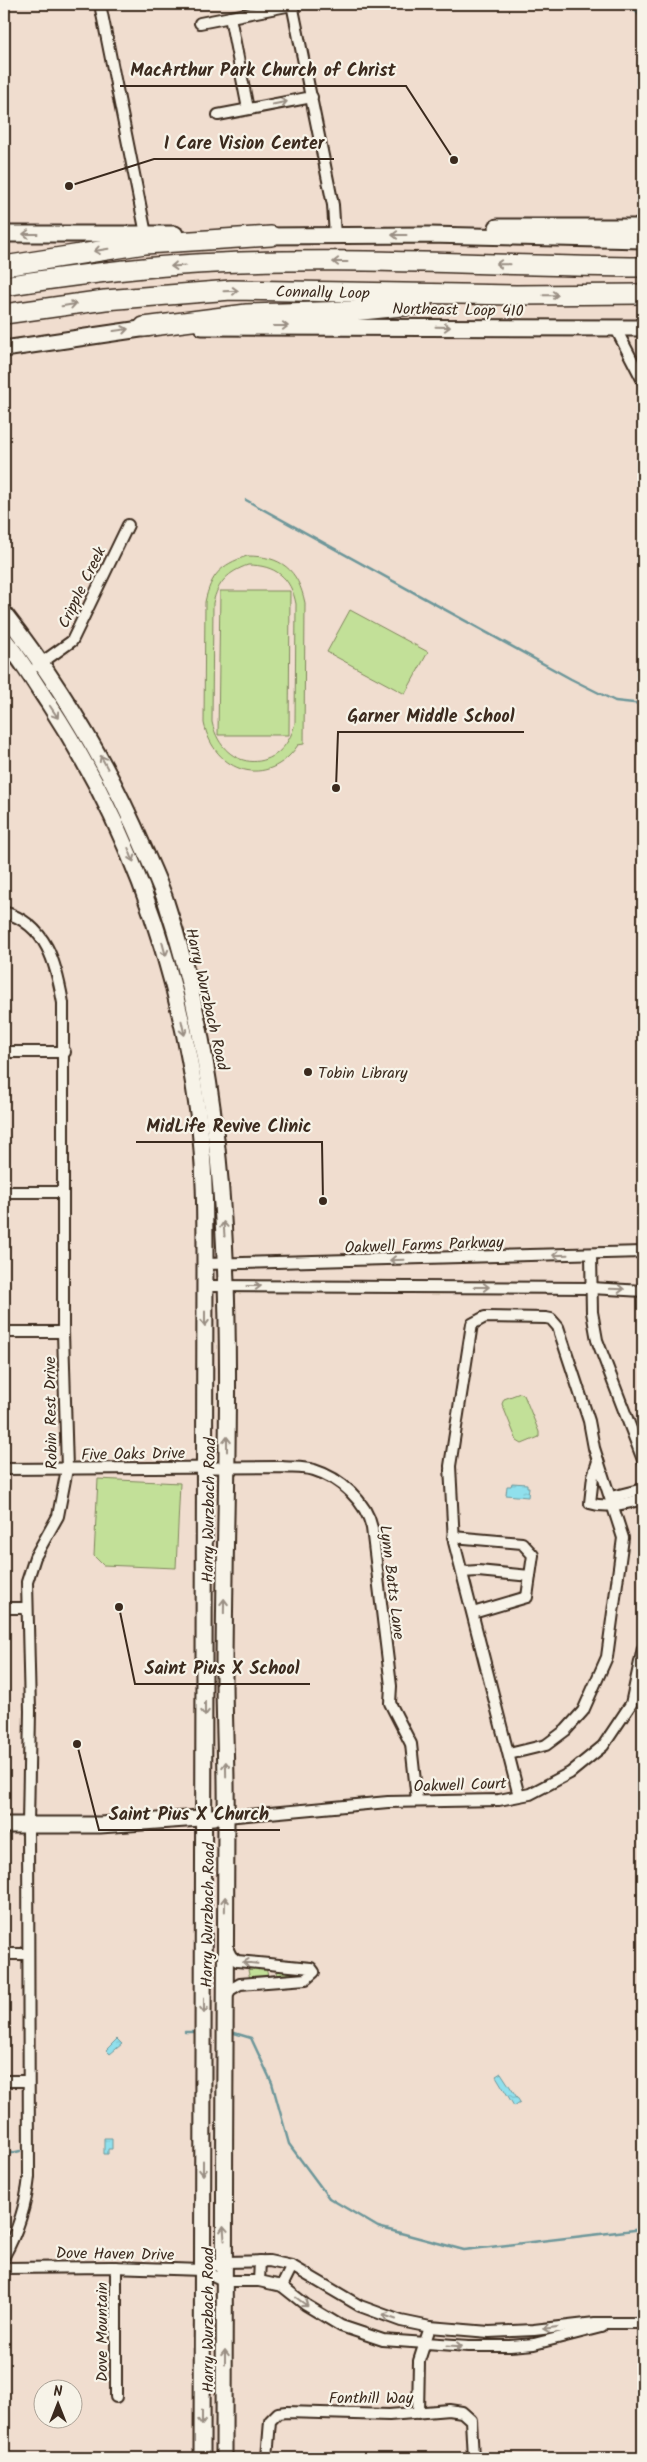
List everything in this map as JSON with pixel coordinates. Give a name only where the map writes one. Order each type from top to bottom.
[{"type":"highway","points":[[4,266],[144,244],[271,236]]},
{"type":"highway","name":"Connally Loop","points":[[4,286],[88,274],[227,263],[424,262],[643,267]]},
{"type":"highway","name":"Connally Loop","points":[[4,314],[105,300],[231,290],[516,295],[643,294]]},
{"type":"highway","points":[[144,327],[247,314],[352,310],[516,295]]},
{"type":"highway","points":[[4,319],[38,310]]},
{"type":"main road","points":[[429,235],[532,226],[643,227]]},
{"type":"main road","points":[[4,234],[429,235],[643,240]]},
{"type":"main road","name":"Northeast Loop 410","points":[[4,349],[144,327],[643,328]]},
{"type":"main road","name":"Harry Wurzbach Road","points":[[4,613],[43,662],[103,760],[119,809],[130,852],[162,942],[202,1034],[218,1143],[227,1286],[224,1621],[226,1817],[224,2458]]},
{"type":"main road","name":"Harry Wurzbach Road","points":[[4,639],[28,671],[119,809]]},
{"type":"main road","name":"Harry Wurzbach Road","points":[[179,978],[183,1026],[198,1114],[201,1145],[205,1264],[202,2458]]},
{"type":"main road","points":[[4,1825],[100,1825],[226,1817]]},
{"type":"street","points":[[100,4],[146,234]]},
{"type":"street","points":[[200,23],[292,4],[333,204],[335,236]]},
{"type":"street","points":[[230,17],[248,109]]},
{"type":"street","points":[[218,115],[312,97]]},
{"type":"street","points":[[616,329],[643,381]]},
{"type":"street","name":"Cripple Creek","points":[[28,671],[72,641],[128,525]]},
{"type":"street","name":"Robin Rest Drive","points":[[4,912],[33,927],[51,953],[63,1003],[63,1332],[68,1469],[58,1516],[30,1569],[27,1582],[30,1710],[27,2194],[19,2225],[4,2256]]},
{"type":"street","points":[[4,1052],[64,1052]]},
{"type":"street","points":[[198,1114],[214,1110]]},
{"type":"street","points":[[201,1145],[218,1143]]},
{"type":"street","points":[[4,1192],[63,1192]]},
{"type":"street","name":"Oakwell Farms Parkway","points":[[205,1264],[643,1252]]},
{"type":"street","points":[[592,1254],[592,1312],[597,1340],[643,1460]]},
{"type":"street","points":[[205,1286],[592,1288],[643,1291]]},
{"type":"street","points":[[509,1754],[546,1745],[566,1730],[584,1711],[607,1657],[623,1538],[594,1448],[590,1421],[558,1327],[550,1319],[546,1318],[485,1317],[472,1324],[450,1466],[454,1537],[519,1796]]},
{"type":"street","points":[[4,1332],[63,1332]]},
{"type":"street","points":[[598,1461],[592,1476],[590,1504],[598,1506],[643,1489]]},
{"type":"street","name":"Lynn Batts Lane","points":[[204,1466],[313,1470],[344,1487],[366,1509],[374,1543],[391,1686],[390,1703],[411,1744],[417,1800]]},
{"type":"street","name":"Five Oaks Drive","points":[[4,1469],[204,1466]]},
{"type":"street","points":[[612,1501],[643,1499]]},
{"type":"street","points":[[454,1537],[522,1543],[533,1555],[527,1597],[473,1613]]},
{"type":"street","points":[[462,1572],[478,1571],[530,1576]]},
{"type":"street","points":[[4,1608],[27,1608]]},
{"type":"street","name":"Oakwell Court","points":[[226,1817],[417,1800],[499,1800],[530,1794],[570,1773],[603,1746],[630,1704],[643,1648]]},
{"type":"street","points":[[224,2005],[230,1990],[240,1984],[306,1978],[314,1972],[310,1968],[236,1962],[231,1956],[225,1940]]},
{"type":"street","points":[[4,1954],[28,1954]]},
{"type":"street","points":[[272,1981],[273,1965]]},
{"type":"street","points":[[4,2081],[28,2081]]},
{"type":"street","points":[[259,2281],[260,2261]]},
{"type":"street","points":[[225,2262],[285,2262],[360,2306],[401,2321],[430,2327],[489,2332],[616,2322],[643,2323]]},
{"type":"street","name":"Dove Haven Drive","points":[[4,2268],[116,2267],[202,2270],[225,2262]]},
{"type":"street","points":[[282,2286],[292,2266]]},
{"type":"street","name":"Dove Mountain","points":[[116,2267],[116,2397]]},
{"type":"street","points":[[202,2270],[225,2281],[259,2281],[282,2286],[306,2305],[341,2326],[383,2340],[469,2346],[534,2344],[616,2322]]},
{"type":"street","points":[[418,2413],[417,2379],[424,2344],[430,2327]]},
{"type":"street","name":"Fonthill Way","points":[[267,2458],[270,2421],[278,2413],[333,2411],[389,2415],[449,2410],[462,2412],[472,2424],[473,2458]]},
{"type":"green space","points":[[247,556],[259,557],[278,562],[286,567],[298,581],[305,603],[304,744],[298,745],[286,759],[272,768],[258,771],[243,770],[230,764],[219,754],[210,740],[204,723],[205,602],[210,585],[218,572],[238,559]],"holes":[[[248,565],[266,567],[280,574],[286,580],[294,595],[296,604],[295,723],[288,740],[279,752],[266,759],[253,762],[240,759],[228,751],[218,739],[212,722],[213,603],[218,589],[229,575]]]},
{"type":"green space","points":[[220,591],[290,591],[289,735],[218,735]]},
{"type":"green space","points":[[350,610],[428,652],[405,694],[327,652]]},
{"type":"green space","points":[[520,1393],[524,1395],[539,1432],[539,1437],[522,1444],[517,1441],[502,1404],[504,1399]]},
{"type":"green space","points":[[98,1479],[180,1483],[176,1568],[103,1565],[94,1556]]},
{"type":"green space","points":[[254,1967],[266,1968],[268,1976],[265,1979],[250,1979],[248,1970]]},
{"type":"green space","points":[[278,1970],[305,1970],[307,1974],[279,1978],[276,1973]]},
{"type":"water","points":[[626,4],[643,4],[643,23],[634,9]]},
{"type":"water","points":[[512,1483],[527,1484],[527,1487],[529,1487],[528,1497],[506,1495],[507,1486],[511,1486]]},
{"type":"water","points":[[117,2039],[122,2044],[110,2054],[106,2050]]},
{"type":"water","points":[[501,2073],[520,2102],[514,2106],[496,2076]]},
{"type":"water","points":[[104,2138],[112,2138],[112,2149],[108,2149],[108,2154],[104,2154]]},
{"type":"waterway","points":[[246,500],[571,679],[615,701],[643,704]]},
{"type":"waterway","points":[[185,2032],[194,2032]]},
{"type":"waterway","points":[[231,2032],[251,2038],[272,2083],[289,2144],[329,2198],[378,2227],[464,2250],[643,2229]]},
{"type":"waterway","points":[[4,2155],[20,2151]]},
{"type":"place","name":"MacArthur Park Church of Christ","points":[[454,160]]},
{"type":"place","name":"I Care Vision Center","points":[[69,186]]},
{"type":"place","name":"Garner Middle School","points":[[336,788]]},
{"type":"place","name":"Tobin Library","points":[[308,1072]]},
{"type":"place","name":"MidLife Revive Clinic","points":[[323,1201]]},
{"type":"place","name":"Saint Pius X School","points":[[119,1607]]},
{"type":"place","name":"Saint Pius X Church","points":[[77,1744]]}]
